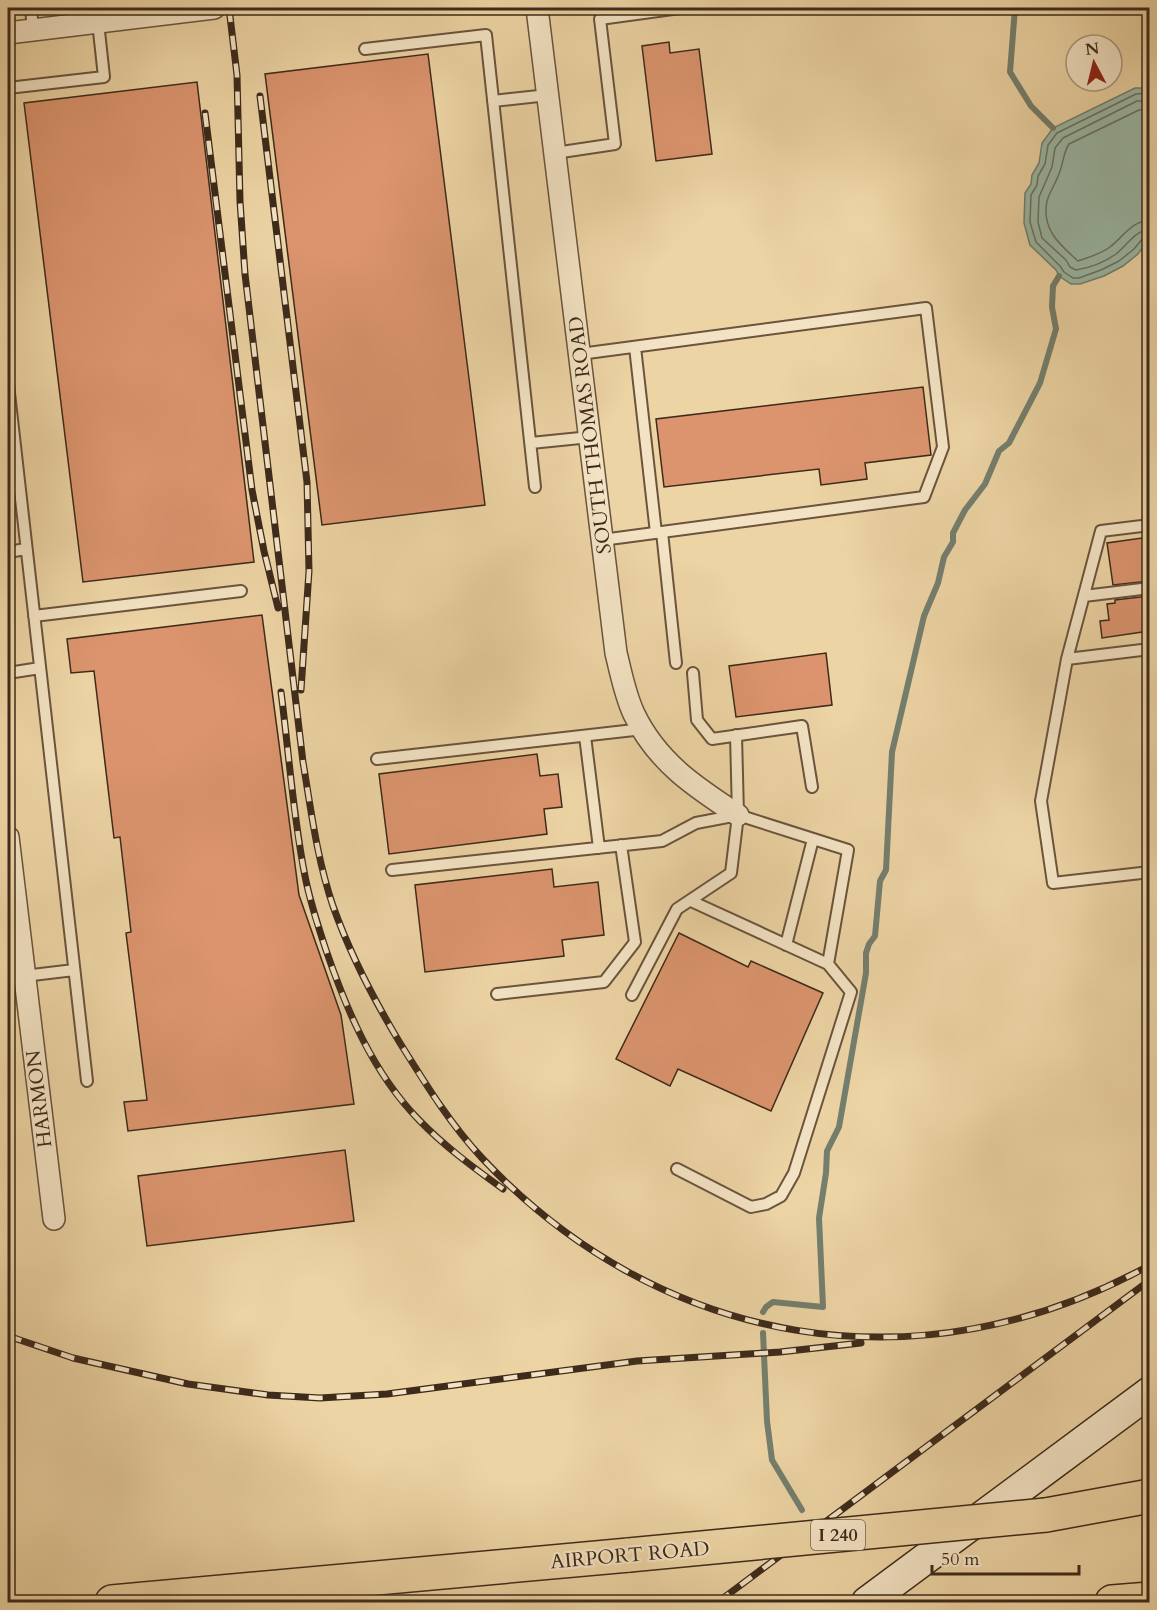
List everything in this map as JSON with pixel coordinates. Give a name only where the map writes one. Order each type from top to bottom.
[{"type":"highway","name":"AIRPORT ROAD","points":[[112,1602],[629,1555],[1133,1505]]},
{"type":"highway","points":[[1112,1602],[1149,1599]]},
{"type":"street","points":[[8,33],[174,10],[214,8]]},
{"type":"street","name":"SOUTH THOMAS ROAD","points":[[537,8],[616,652],[624,688],[634,714],[667,762],[692,785],[738,815]]},
{"type":"street","name":"HARMON","points":[[8,837],[54,1219]]},
{"type":"street","points":[[867,1602],[1149,1392]]},
{"type":"lane","points":[[31,8],[33,30]]},
{"type":"lane","points":[[555,153],[615,144],[600,19],[680,8]]},
{"type":"lane","points":[[8,88],[104,77],[98,22]]},
{"type":"lane","points":[[365,49],[486,35],[535,487]]},
{"type":"lane","points":[[493,101],[548,95]]},
{"type":"lane","points":[[580,354],[926,308],[943,447],[924,497],[602,540]]},
{"type":"lane","points":[[635,346],[676,663]]},
{"type":"lane","points":[[8,384],[12,467],[26,549],[87,1081]]},
{"type":"lane","points":[[531,443],[590,437]]},
{"type":"lane","points":[[1149,525],[1101,531],[1067,659],[1041,801],[1053,883],[1149,872]]},
{"type":"lane","points":[[8,552],[26,549]]},
{"type":"lane","points":[[1084,596],[1149,588]]},
{"type":"lane","points":[[34,616],[241,591]]},
{"type":"lane","points":[[1067,659],[1149,649]]},
{"type":"lane","points":[[8,673],[40,668]]},
{"type":"lane","points":[[693,673],[698,720],[712,739],[802,726],[812,787]]},
{"type":"lane","points":[[377,759],[643,729]]},
{"type":"lane","points":[[632,995],[677,909],[731,873],[738,815],[736,735]]},
{"type":"lane","points":[[585,736],[599,848]]},
{"type":"lane","points":[[392,870],[662,841],[696,823],[738,815],[848,850],[828,964]]},
{"type":"lane","points":[[786,945],[813,839]]},
{"type":"lane","points":[[496,994],[604,982],[634,942],[621,845]]},
{"type":"lane","points":[[677,1169],[751,1207],[766,1204],[781,1196],[794,1173],[851,992],[828,964],[691,901]]},
{"type":"lane","points":[[24,976],[74,969]]},
{"type":"water","points":[[1135,88],[1149,88],[1149,239],[1138,254],[1123,266],[1104,276],[1080,284],[1071,284],[1059,276],[1056,270],[1030,245],[1024,223],[1025,193],[1039,163],[1042,143],[1053,128]]},
{"type":"building","points":[[669,42],[670,53],[699,49],[712,154],[656,161],[642,46]]},
{"type":"building","points":[[428,54],[485,505],[322,525],[265,74]]},
{"type":"building","points":[[197,82],[254,562],[83,582],[24,103]]},
{"type":"building","points":[[923,387],[931,455],[865,463],[867,479],[821,485],[819,469],[664,487],[656,419]]},
{"type":"building","points":[[1149,537],[1149,581],[1113,585],[1107,543]]},
{"type":"building","points":[[1149,596],[1149,631],[1102,638],[1100,621],[1109,620],[1107,604],[1115,603],[1115,600]]},
{"type":"building","points":[[262,615],[299,895],[341,1015],[354,1104],[128,1131],[124,1102],[147,1100],[126,933],[131,932],[120,837],[114,838],[94,671],[71,673],[67,639]]},
{"type":"building","points":[[826,653],[832,705],[736,717],[729,666]]},
{"type":"building","points":[[537,754],[540,776],[558,774],[562,807],[544,809],[547,834],[389,854],[379,774]]},
{"type":"building","points":[[552,869],[554,887],[598,882],[604,935],[562,940],[564,956],[425,972],[415,885]]},
{"type":"building","points":[[679,933],[748,967],[751,961],[823,993],[771,1111],[678,1069],[670,1086],[616,1059]]},
{"type":"building","points":[[345,1150],[354,1221],[147,1246],[138,1176]]},
{"type":"waterway","points":[[1015,8],[1010,72],[1031,106],[1053,128]]},
{"type":"waterway","points":[[763,1312],[773,1302],[823,1307],[819,1218],[827,1151],[839,1127],[866,973],[866,953],[875,936],[880,881],[886,870],[892,752],[924,616],[938,583],[944,557],[953,542],[953,533],[965,510],[985,484],[999,451],[1009,443],[1040,383],[1056,329],[1052,307],[1053,286],[1059,276]]},
{"type":"waterway","points":[[763,1333],[767,1421],[772,1460],[802,1510]]},
{"type":"railway","points":[[229,8],[237,75],[240,201],[245,274],[303,762],[315,834],[333,906],[355,959],[390,1027],[449,1117],[482,1158],[553,1222],[630,1273],[711,1309],[797,1330],[885,1337],[974,1329],[1063,1305],[1150,1265]]},
{"type":"railway","points":[[260,96],[307,482],[309,571],[301,690]]},
{"type":"railway","points":[[205,113],[252,490],[278,608]]},
{"type":"railway","points":[[281,692],[297,831],[307,886],[314,914],[343,996],[375,1062],[403,1102],[439,1139],[503,1189]]},
{"type":"railway","points":[[718,1602],[1150,1280]]},
{"type":"railway","points":[[8,1336],[73,1358],[188,1384],[268,1395],[320,1398],[387,1394],[637,1361],[780,1352],[861,1343]]}]
